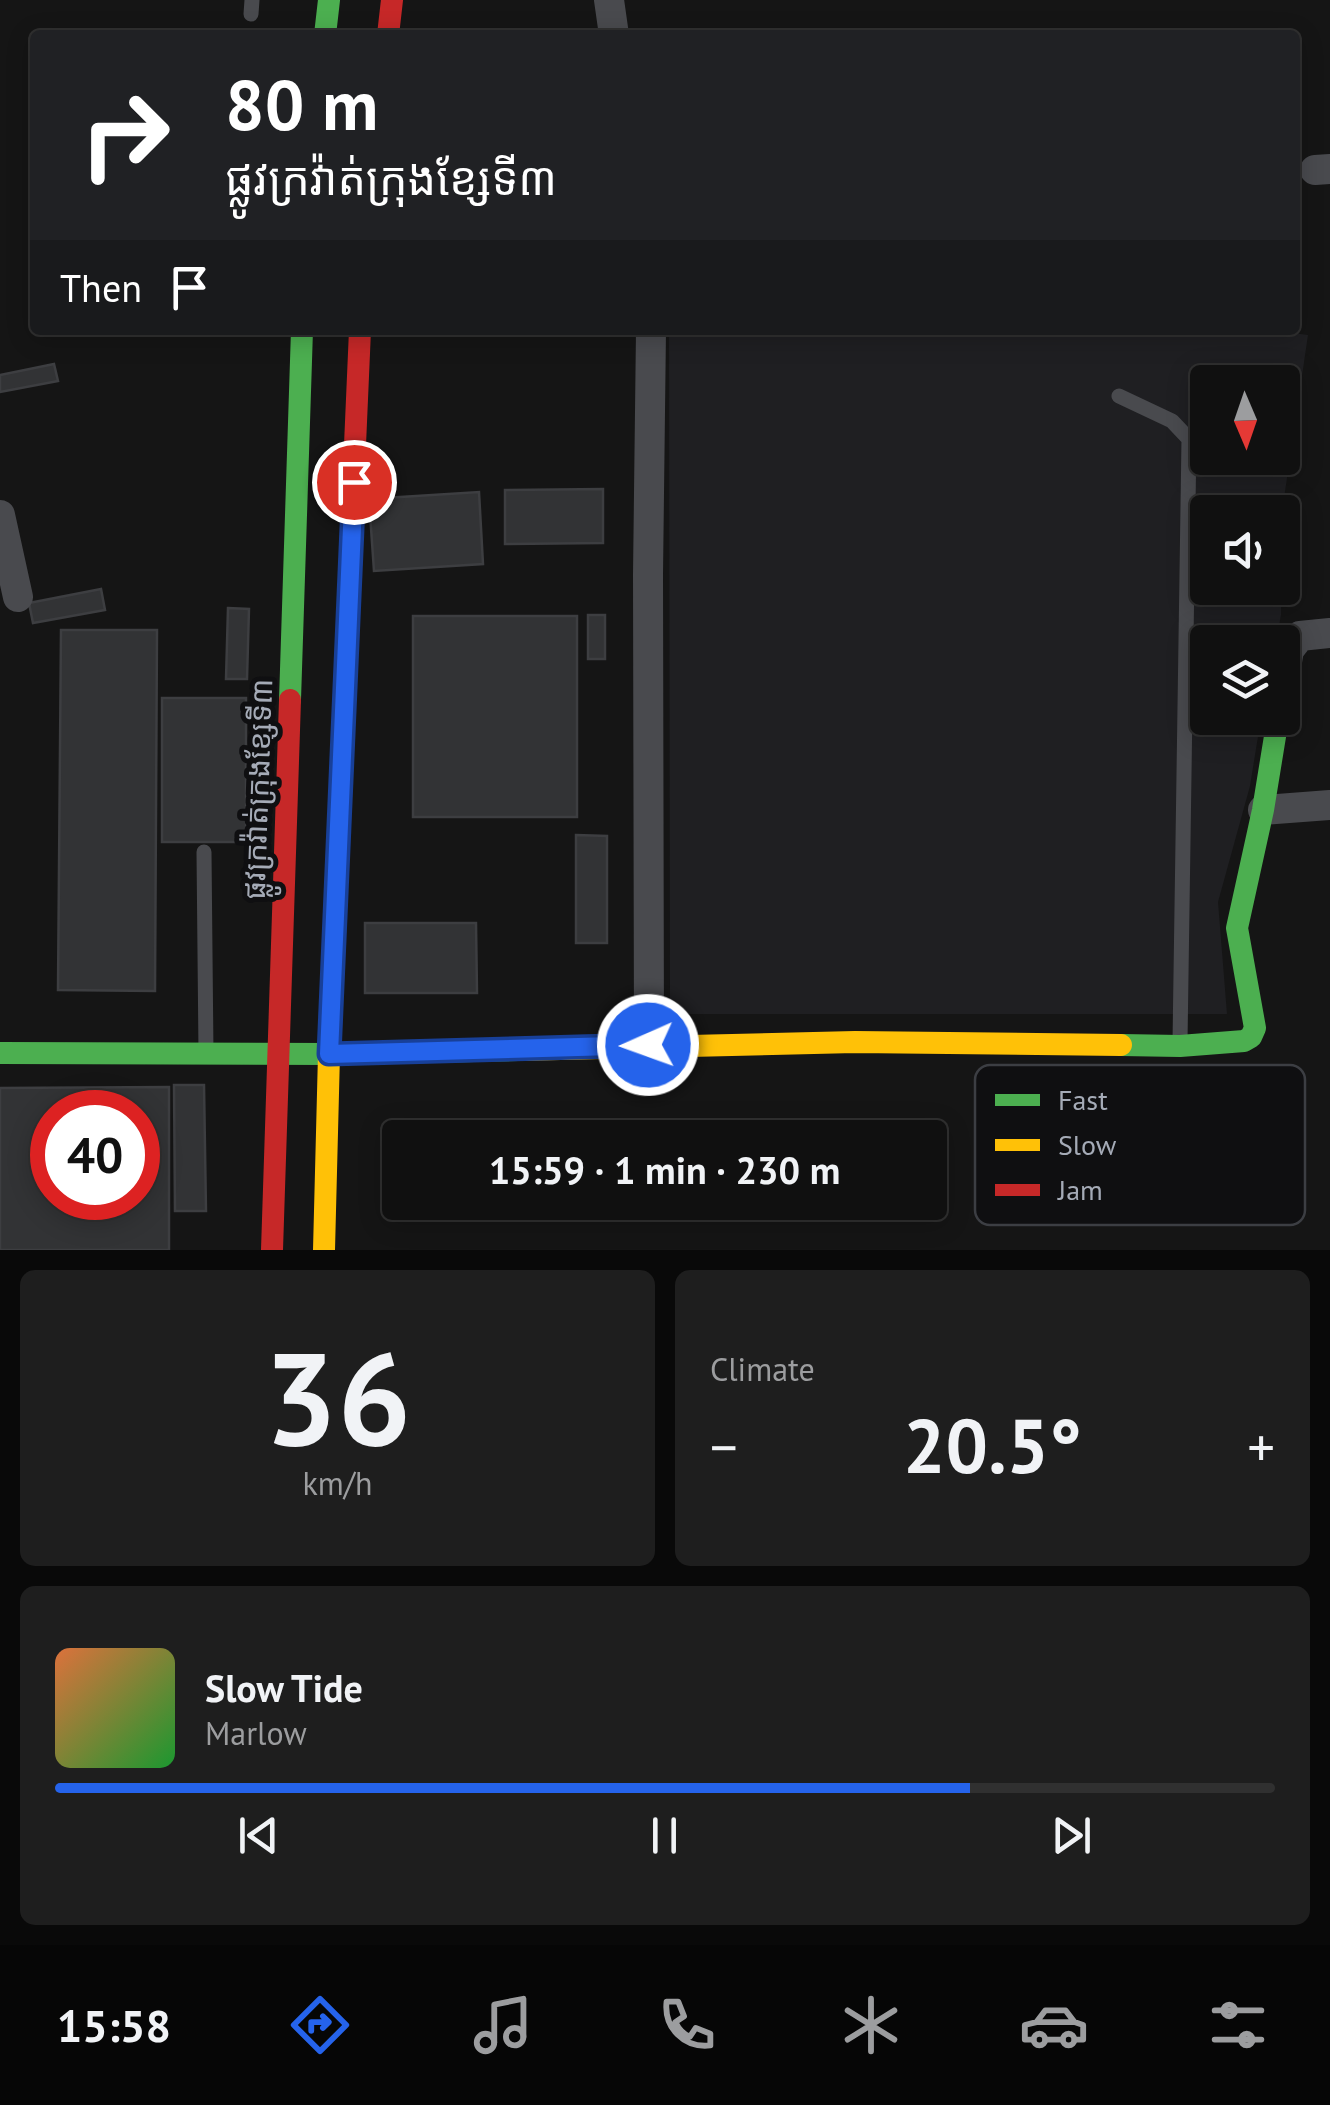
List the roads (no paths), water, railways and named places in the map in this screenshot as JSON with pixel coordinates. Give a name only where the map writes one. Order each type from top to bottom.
[{"type":"main road","points":[[326,30],[329,0]]},
{"type":"main road","points":[[389,30],[392,0]]},
{"type":"main road","name":"ផ្លូវក្រវ៉ាត់ក្រុងខ្សែទី៣","points":[[272,1250],[302,335]]},
{"type":"main road","points":[[324,1250],[360,335]]},
{"type":"main road","points":[[0,1053],[329,1054],[856,1042],[1180,1046],[1244,1041],[1255,1028],[1237,928],[1275,735]]},
{"type":"street","points":[[609,0],[613,30]]},
{"type":"street","points":[[648,1045],[651,335]]},
{"type":"street","points":[[0,515],[18,597]]},
{"type":"street","points":[[1300,636],[1330,633]]},
{"type":"street","points":[[1263,810],[1330,805]]},
{"type":"lane","points":[[1119,396],[1172,420],[1189,439],[1180,1046]]},
{"type":"lane","points":[[204,852],[206,1054]]}]
